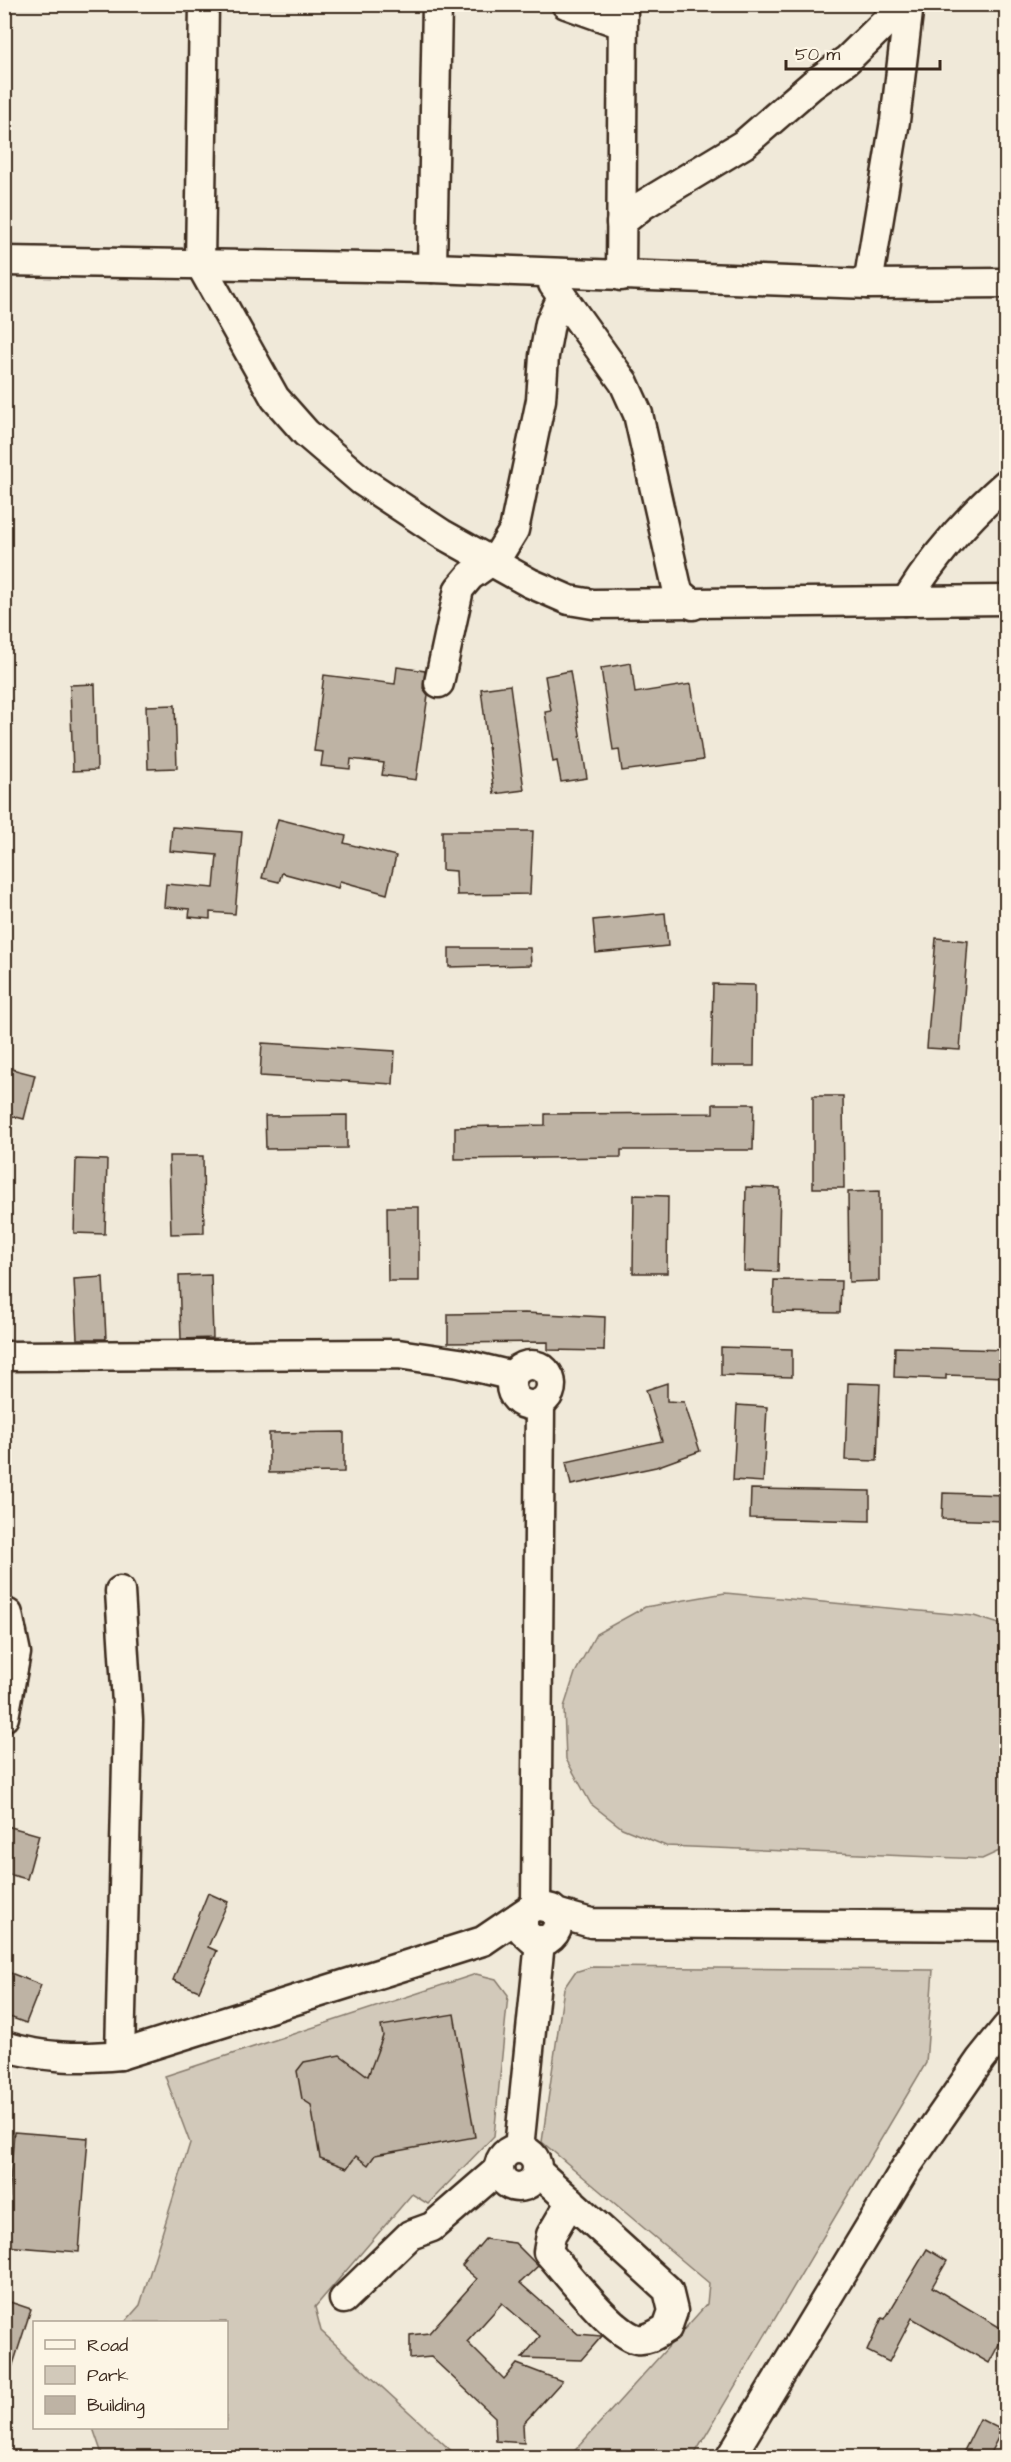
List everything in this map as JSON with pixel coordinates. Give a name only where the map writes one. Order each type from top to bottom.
[{"type":"street","points":[[204,4],[200,264],[275,398],[306,433],[362,481],[442,534],[530,583],[569,600],[594,604],[1006,600]]},
{"type":"street","points":[[432,268],[437,4]]},
{"type":"street","points":[[566,4],[623,14],[621,276]]},
{"type":"street","points":[[621,223],[643,205],[744,144],[812,85],[847,60],[904,4]]},
{"type":"street","points":[[868,284],[895,121],[909,4]]},
{"type":"street","points":[[4,261],[432,268],[868,284],[1006,283]]},
{"type":"street","points":[[546,273],[624,383],[638,414],[678,592],[693,604]]},
{"type":"street","points":[[439,683],[459,589],[489,560],[498,556],[514,530],[541,400],[544,356],[550,323],[562,297]]},
{"type":"street","points":[[906,601],[927,567],[1006,484]]},
{"type":"street","points":[[4,1356],[398,1354],[459,1363],[513,1376],[526,1365],[542,1368],[548,1374],[550,1391],[540,1403],[540,1925],[519,2148]]},
{"type":"street","points":[[120,1592],[128,1720],[120,2055]]},
{"type":"street","points":[[4,1612],[8,1614],[16,1653],[4,1717]]},
{"type":"street","points":[[4,2046],[29,2053],[76,2059],[120,2055],[540,1925],[591,1923],[1006,1926]]},
{"type":"street","points":[[730,2457],[906,2167],[981,2059],[1006,2028]]},
{"type":"street","points":[[344,2299],[410,2235],[432,2228],[499,2169],[504,2154],[519,2148],[533,2155],[537,2171],[571,2201],[668,2289],[673,2311],[667,2328],[649,2338],[638,2339],[619,2330],[548,2252],[551,2235],[571,2201]]},
{"type":"street","points":[[499,2169],[501,2178],[517,2187],[526,2186],[533,2180],[537,2171]]},
{"type":"green space","points":[[725,1593],[974,1616],[1006,1626],[1006,1848],[982,1859],[666,1846],[622,1828],[591,1804],[566,1759],[564,1707],[575,1673],[596,1634],[645,1607]]},
{"type":"green space","points":[[591,1967],[933,1970],[926,2063],[693,2457],[569,2457],[707,2304],[709,2283],[542,2142],[564,1988],[575,1972]]},
{"type":"green space","points":[[476,1974],[496,1979],[508,1995],[494,2136],[428,2204],[412,2194],[315,2307],[321,2331],[458,2457],[103,2457],[93,2429],[228,2429],[228,2321],[126,2321],[140,2305],[190,2143],[165,2076]]},
{"type":"building","points":[[631,663],[635,693],[691,684],[703,760],[622,771],[619,749],[613,750],[601,668]]},
{"type":"building","points":[[397,667],[425,671],[423,688],[428,695],[416,780],[382,775],[384,763],[351,759],[350,769],[321,766],[323,752],[314,751],[324,675],[395,684]]},
{"type":"building","points":[[570,671],[587,778],[561,782],[557,761],[553,762],[545,712],[551,711],[545,676]]},
{"type":"building","points":[[95,684],[97,770],[73,771],[70,685]]},
{"type":"building","points":[[510,685],[524,790],[494,794],[481,689]]},
{"type":"building","points":[[175,705],[177,768],[148,769],[146,706]]},
{"type":"building","points":[[278,819],[346,836],[344,843],[396,856],[387,894],[340,881],[338,888],[282,873],[279,882],[262,878]]},
{"type":"building","points":[[172,827],[242,832],[235,914],[210,912],[210,919],[189,917],[190,909],[164,907],[166,884],[214,888],[217,855],[170,851]]},
{"type":"building","points":[[442,831],[533,831],[530,894],[457,895],[456,871],[442,870]]},
{"type":"building","points":[[665,913],[668,946],[596,953],[593,920]]},
{"type":"building","points":[[936,938],[968,941],[960,1050],[927,1048]]},
{"type":"building","points":[[449,948],[530,948],[531,965],[449,967]]},
{"type":"building","points":[[713,984],[755,985],[754,1066],[711,1066]]},
{"type":"building","points":[[262,1043],[395,1051],[393,1084],[260,1076]]},
{"type":"building","points":[[4,1067],[35,1075],[24,1119],[4,1114]]},
{"type":"building","points":[[813,1096],[843,1096],[844,1188],[813,1188]]},
{"type":"building","points":[[713,1104],[754,1104],[753,1150],[621,1150],[621,1157],[455,1159],[455,1127],[545,1125],[545,1114],[713,1113]]},
{"type":"building","points":[[347,1115],[347,1148],[266,1149],[265,1116]]},
{"type":"building","points":[[169,1156],[203,1156],[204,1233],[171,1234]]},
{"type":"building","points":[[76,1159],[107,1160],[105,1234],[74,1233]]},
{"type":"building","points":[[746,1187],[780,1188],[778,1272],[744,1271]]},
{"type":"building","points":[[879,1191],[879,1281],[849,1282],[848,1192]]},
{"type":"building","points":[[634,1195],[668,1196],[667,1273],[633,1273]]},
{"type":"building","points":[[387,1207],[419,1207],[419,1281],[388,1281]]},
{"type":"building","points":[[211,1275],[213,1338],[181,1339],[179,1276]]},
{"type":"building","points":[[103,1277],[106,1339],[77,1339],[74,1279]]},
{"type":"building","points":[[774,1280],[841,1281],[840,1313],[773,1312]]},
{"type":"building","points":[[525,1313],[605,1317],[604,1351],[548,1350],[548,1342],[448,1343],[448,1314]]},
{"type":"building","points":[[721,1347],[792,1349],[792,1377],[721,1375]]},
{"type":"building","points":[[895,1347],[1006,1350],[1006,1377],[946,1375],[946,1379],[894,1377]]},
{"type":"building","points":[[667,1383],[667,1401],[684,1402],[700,1451],[656,1467],[571,1485],[566,1462],[662,1441],[646,1390]]},
{"type":"building","points":[[848,1383],[880,1384],[877,1461],[845,1460]]},
{"type":"building","points":[[737,1405],[767,1407],[763,1482],[733,1480]]},
{"type":"building","points":[[344,1432],[344,1472],[269,1473],[269,1433]]},
{"type":"building","points":[[751,1489],[870,1491],[870,1521],[750,1518]]},
{"type":"building","points":[[943,1493],[1006,1495],[1006,1521],[942,1519]]},
{"type":"building","points":[[7,1826],[39,1835],[27,1879],[4,1873]]},
{"type":"building","points":[[208,1893],[228,1902],[208,1947],[217,1951],[199,1991],[173,1980]]},
{"type":"building","points":[[8,1972],[41,1985],[26,2023],[4,2015],[4,1982]]},
{"type":"building","points":[[454,2014],[475,2137],[375,2155],[368,2165],[356,2156],[347,2168],[320,2158],[311,2105],[302,2099],[297,2071],[304,2062],[340,2055],[368,2076],[383,2036],[381,2026]]},
{"type":"building","points":[[14,2132],[88,2138],[79,2252],[5,2246]]},
{"type":"building","points":[[485,2239],[515,2243],[538,2266],[520,2283],[578,2334],[602,2336],[581,2360],[522,2358],[540,2336],[502,2303],[467,2342],[504,2379],[517,2364],[562,2381],[523,2424],[524,2443],[496,2441],[495,2417],[431,2357],[410,2359],[410,2335],[429,2333],[477,2279],[462,2266]]},
{"type":"building","points":[[927,2249],[947,2261],[932,2287],[1006,2331],[989,2363],[912,2318],[889,2362],[867,2351],[882,2318],[885,2319]]},
{"type":"building","points":[[4,2300],[31,2309],[8,2380],[4,2379]]},
{"type":"building","points":[[980,2419],[1002,2430],[988,2457],[961,2457]]}]
